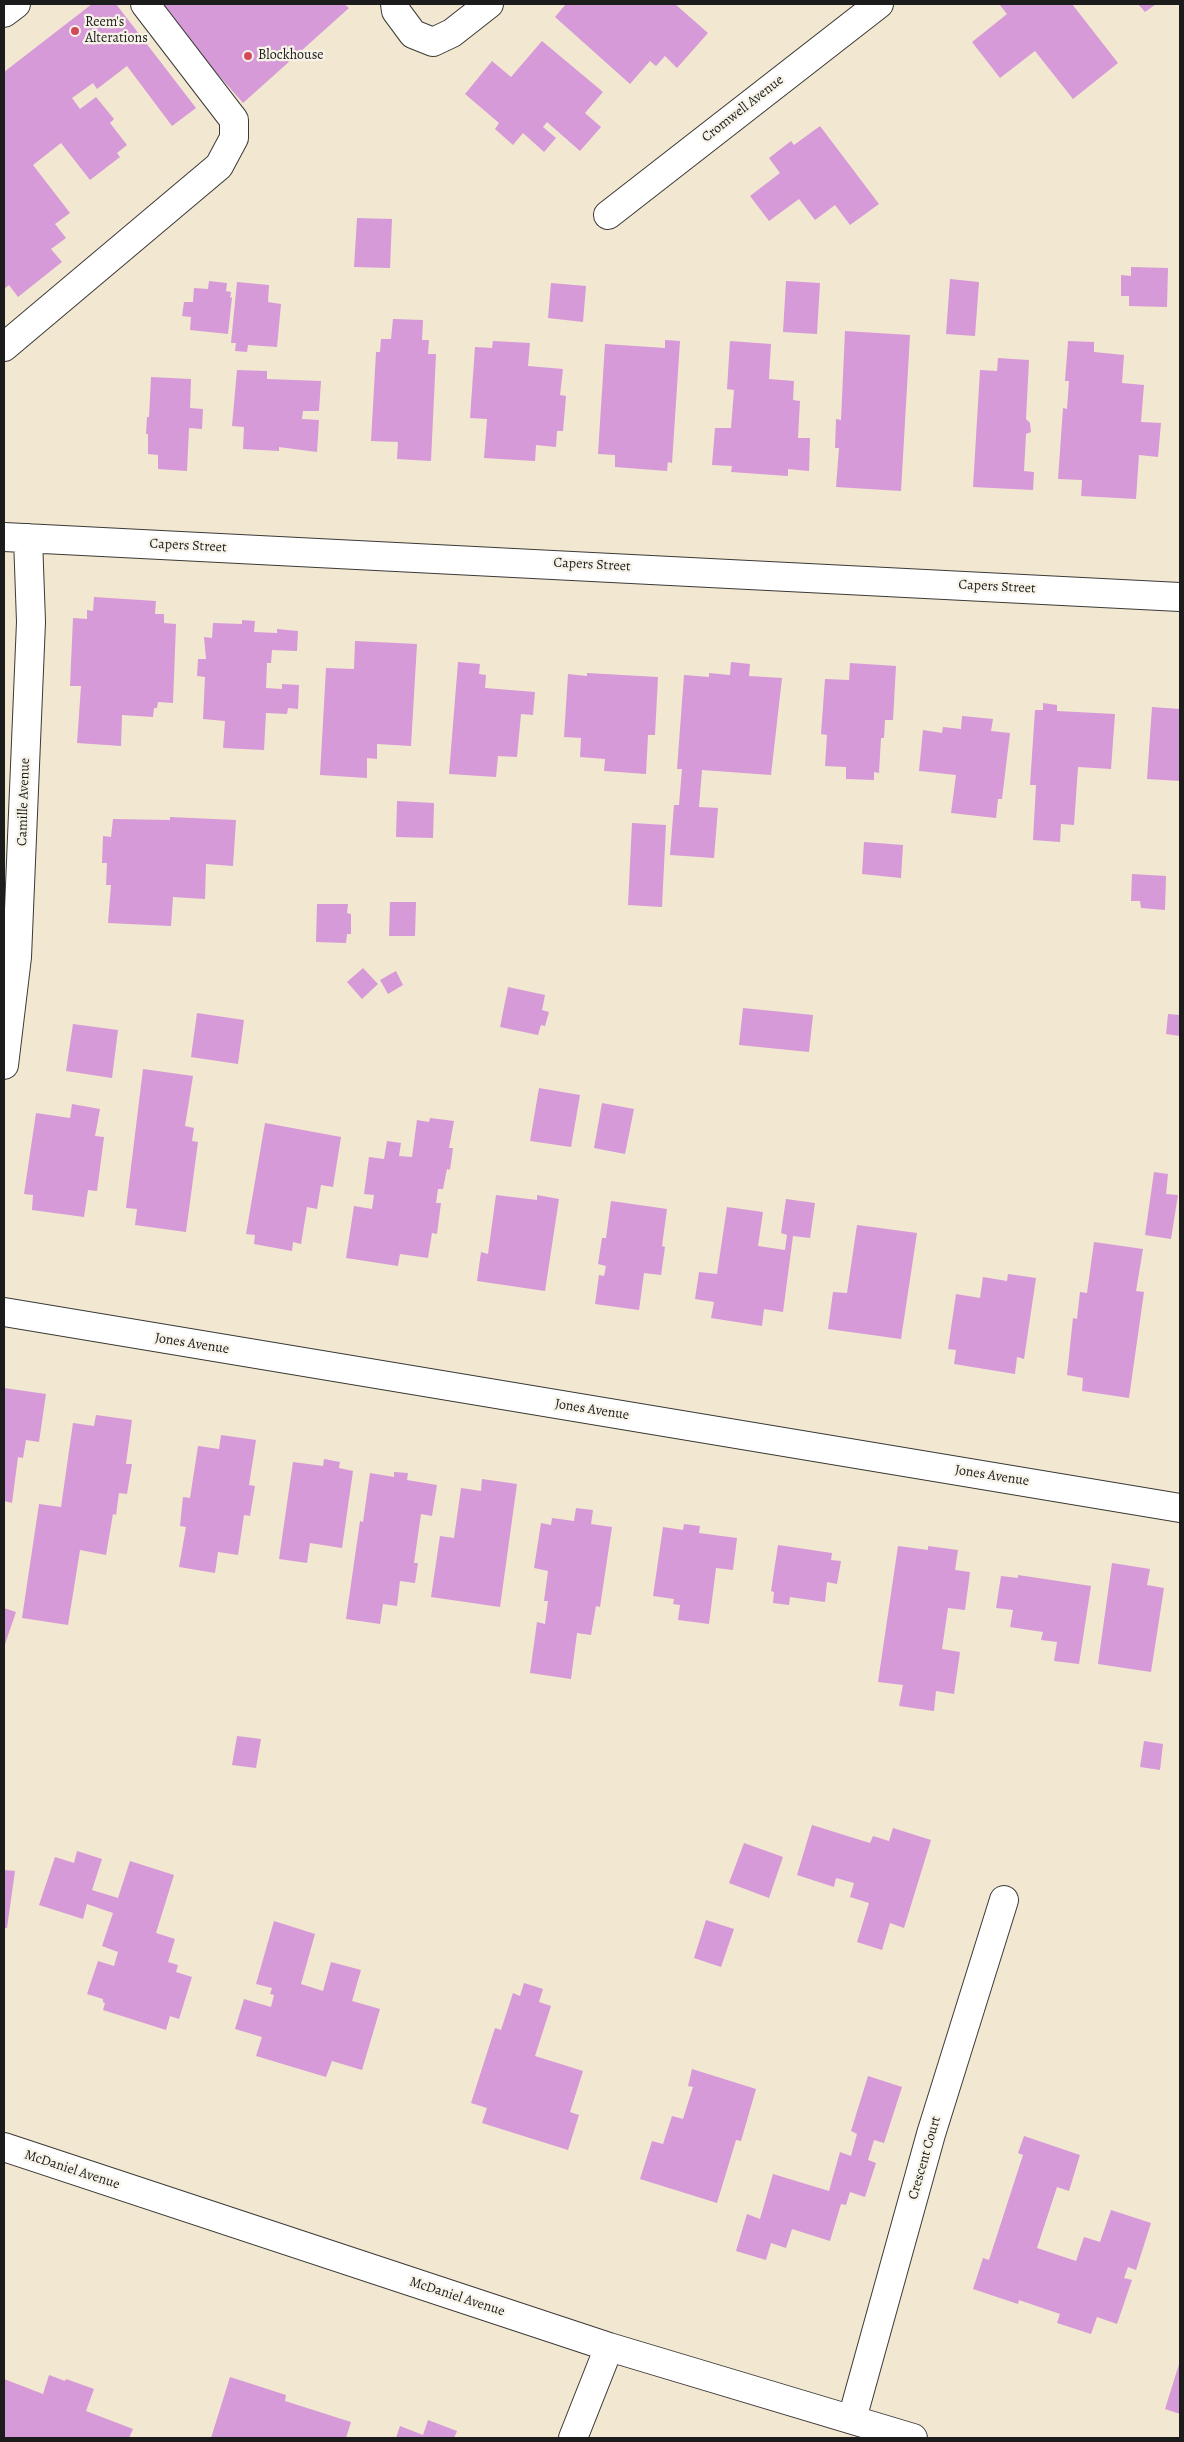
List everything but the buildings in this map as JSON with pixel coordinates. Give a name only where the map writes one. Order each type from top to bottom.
[{"type":"street","points":[[4,13],[16,4]]},
{"type":"street","points":[[4,347],[219,166],[234,138],[234,120],[145,4]]},
{"type":"street","points":[[395,4],[396,11],[414,34],[433,42],[452,33],[489,4]]},
{"type":"street","name":"Cromwell Avenue","points":[[608,215],[878,4]]},
{"type":"street","name":"Capers Street","points":[[16,537],[1180,597]]},
{"type":"street","name":"Camille Avenue","points":[[4,1065],[17,957],[31,622],[16,537]]},
{"type":"street","name":"Jones Avenue","points":[[4,1312],[1180,1508]]},
{"type":"street","name":"Crescent Court","points":[[852,2418],[932,2134],[1004,1900]]},
{"type":"street","name":"McDaniel Avenue","points":[[4,2148],[609,2347],[852,2418],[913,2438]]},
{"type":"street","points":[[573,2438],[609,2347]]},
{"type":"place","name":"Reem's Alterations","points":[[75,31]]},
{"type":"place","name":"Blockhouse","points":[[248,56]]}]
